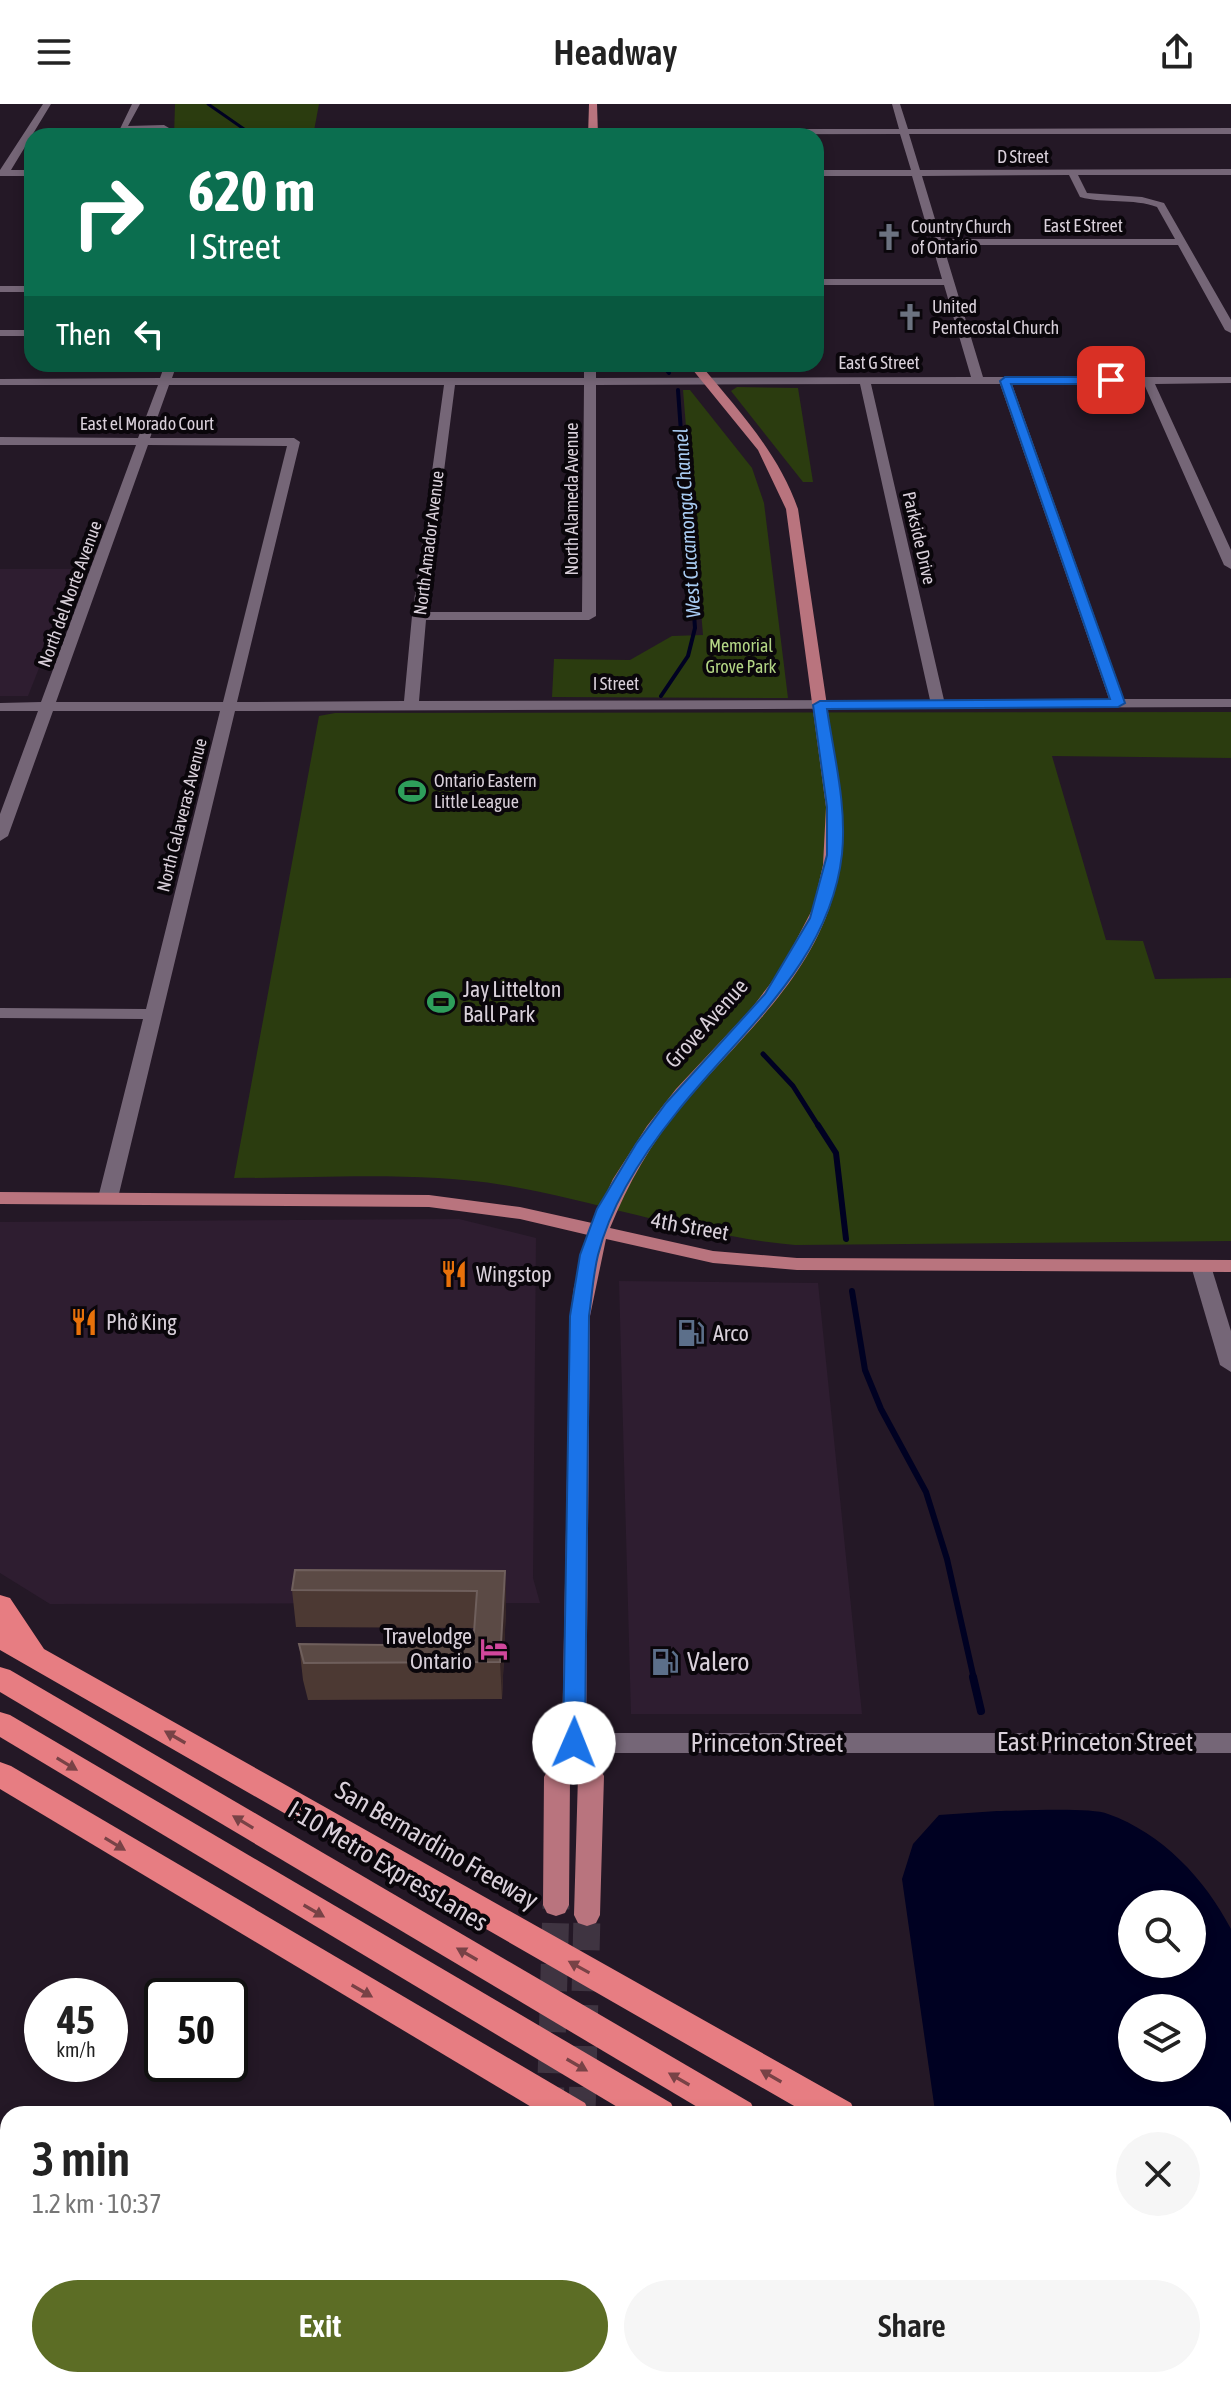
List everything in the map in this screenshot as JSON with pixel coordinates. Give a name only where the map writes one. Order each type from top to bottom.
[{"type":"highway","points":[[0,1605],[35,1656]]},
{"type":"highway","name":"San Bernardino Freeway","points":[[0,1637],[825,2106]]},
{"type":"highway","name":"I-10 Metro ExpressLanes","points":[[0,1678],[725,2106]]},
{"type":"highway","points":[[0,1723],[646,2106]]},
{"type":"highway","points":[[0,1774],[560,2106]]},
{"type":"main road","points":[[593,104],[593,128]]},
{"type":"main road","name":"Grove Avenue","points":[[556,1905],[557,1777],[574,1743],[583,1284],[606,1209],[644,1144],[672,1106],[771,997],[817,918],[834,855],[834,807],[792,509],[784,483],[758,439],[701,372]]},
{"type":"main road","name":"4th Street","points":[[0,1198],[429,1201],[486,1207],[713,1257],[840,1266],[1231,1266]]},
{"type":"main road","name":"Grove Avenue","points":[[574,1743],[591,1776],[587,1915]]},
{"type":"street","points":[[31,128],[47,104]]},
{"type":"street","points":[[123,128],[136,104]]},
{"type":"street","points":[[896,104],[978,381]]},
{"type":"street","points":[[824,133],[1231,131]]},
{"type":"street","points":[[2,173],[24,139]]},
{"type":"street","points":[[1072,172],[1083,195],[1104,200],[1144,200],[1161,205],[1231,330]]},
{"type":"street","name":"D Street","points":[[824,173],[1231,172]]},
{"type":"street","points":[[2,173],[24,173]]},
{"type":"street","name":"East E Street","points":[[937,242],[1181,242]]},
{"type":"street","points":[[824,282],[948,282]]},
{"type":"street","points":[[0,289],[24,289]]},
{"type":"street","points":[[0,333],[24,333]]},
{"type":"street","name":"North del Norte Avenue","points":[[0,836],[168,372]]},
{"type":"street","name":"North Alameda Avenue","points":[[419,616],[589,616],[590,372]]},
{"type":"street","points":[[1148,380],[1231,565]]},
{"type":"street","name":"East G Street","points":[[0,382],[1231,380]]},
{"type":"street","name":"Parkside Drive","points":[[865,381],[938,704]]},
{"type":"street","points":[[1005,381],[1118,703]]},
{"type":"street","name":"North Amador Avenue","points":[[411,704],[419,616],[450,382]]},
{"type":"street","name":"East el Morado Court","points":[[0,441],[294,442]]},
{"type":"street","name":"North Calaveras Avenue","points":[[108,1198],[294,442]]},
{"type":"street","name":"I Street","points":[[0,707],[1231,703]]},
{"type":"street","points":[[0,1013],[152,1014]]},
{"type":"street","points":[[1201,1266],[1231,1365]]},
{"type":"street","name":"Princeton Street","points":[[574,1743],[960,1742]]},
{"type":"street","name":"East Princeton Street","points":[[960,1742],[1231,1743]]},
{"type":"shaded area","points":[[0,569],[78,569],[28,696],[0,696]]},
{"type":"shaded area","points":[[459,1219],[536,1238],[533,1578],[540,1603],[50,1604],[0,1573],[0,1222]]},
{"type":"shaded area","points":[[619,1281],[818,1283],[862,1714],[631,1714]]},
{"type":"green space","points":[[175,104],[319,104],[314,128],[174,128]]},
{"type":"green space","points":[[737,387],[798,388],[813,482],[803,482],[731,391]]},
{"type":"green space","name":"Memorial Grove Park","points":[[683,390],[690,390],[752,468],[764,503],[788,698],[552,697],[554,659],[630,660],[672,636],[703,635]]},
{"type":"green space","points":[[1231,712],[1231,758],[1052,756],[1106,940],[1143,941],[1155,979],[1231,978],[1231,1241],[795,1245],[684,1227],[540,1192],[471,1181],[404,1177],[234,1178],[319,716],[335,713]]},
{"type":"water","points":[[997,1811],[1099,1812],[1128,1822],[1146,1833],[1180,1860],[1206,1890],[1118,1890],[1118,1978],[1206,1978],[1206,1890],[1231,1929],[1231,2106],[934,2106],[902,1879],[913,1844],[939,1815]]},
{"type":"building","points":[[295,1570],[505,1571],[500,1662],[304,1663],[299,1644],[473,1646],[477,1591],[292,1590]]},
{"type":"waterway","name":"West Cucamonga Channel","points":[[208,104],[242,128]]},
{"type":"waterway","name":"West Cucamonga Channel","points":[[661,696],[688,656],[695,628],[678,390]]},
{"type":"waterway","name":"West Cucamonga Channel","points":[[763,1054],[793,1086],[819,1127]]},
{"type":"waterway","name":"West Cucamonga Channel","points":[[818,1125],[836,1153],[846,1239]]},
{"type":"waterway","points":[[852,1291],[865,1370],[881,1409],[926,1492],[947,1559],[974,1679]]},
{"type":"waterway","points":[[973,1677],[981,1711]]},
{"type":"tunnel","points":[[550,2106],[556,1905]]},
{"type":"tunnel","points":[[582,2106],[587,1915]]},
{"type":"place","name":"Country Church of Ontario","points":[[889,237]]},
{"type":"place","name":"United Pentecostal Church","points":[[910,317]]},
{"type":"place","name":"Ontario Eastern Little League","points":[[412,791]]},
{"type":"place","name":"Jay Littelton Ball Park","points":[[441,1002]]},
{"type":"place","name":"Wingstop","points":[[454,1274]]},
{"type":"place","name":"Phở King","points":[[84,1322]]},
{"type":"place","name":"Arco","points":[[691,1333]]},
{"type":"place","name":"Travelodge Ontario","points":[[494,1649]]},
{"type":"place","name":"Valero","points":[[665,1662]]},
{"type":"route","points":[[574,1743],[580,1316],[589,1255],[606,1209],[644,1144],[672,1106],[771,997],[817,918],[834,855],[834,807],[820,705],[1118,703],[1005,381],[1111,380]]}]
